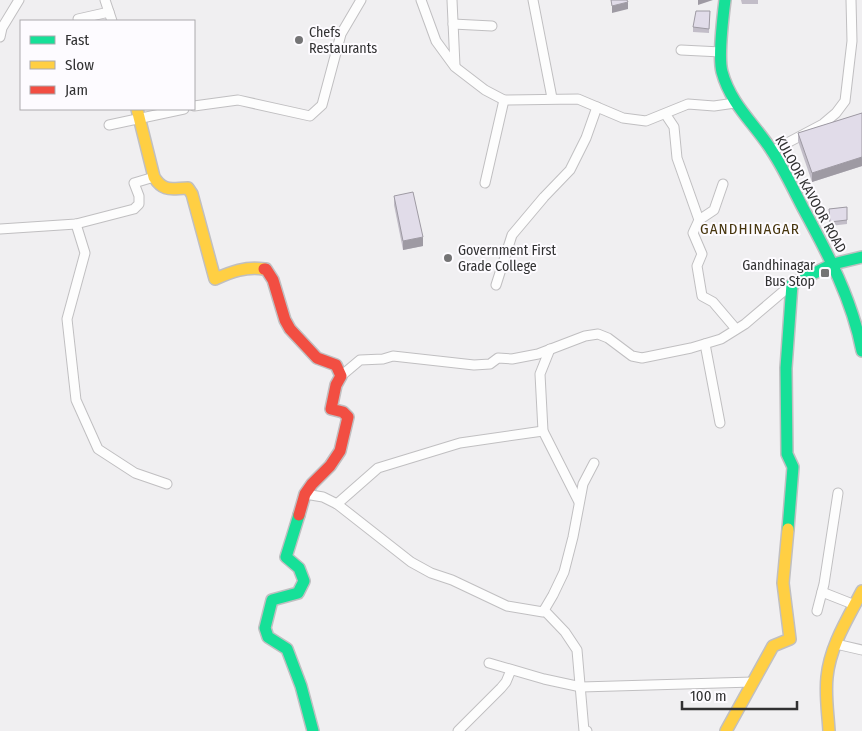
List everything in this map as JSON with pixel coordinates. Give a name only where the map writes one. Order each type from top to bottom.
[{"type":"street","points":[[0,36],[2,28],[19,0]]},
{"type":"street","points":[[105,0],[112,20]]},
{"type":"street","points":[[195,106],[238,100],[310,116],[322,105],[341,34],[361,0]]},
{"type":"street","points":[[421,0],[436,41],[455,67],[485,90],[504,100],[578,99],[623,118],[641,121],[666,115],[688,104],[714,106],[735,102]]},
{"type":"street","points":[[452,0],[455,67]]},
{"type":"street","points":[[533,0],[552,98]]},
{"type":"street","name":"KULOOR KAVOOR ROAD","points":[[725,0],[721,70],[735,102],[772,151],[833,264],[857,325],[862,351]]},
{"type":"street","points":[[772,151],[823,124],[836,113],[845,101],[852,41],[851,0]]},
{"type":"street","points":[[78,19],[109,12]]},
{"type":"street","points":[[453,24],[492,26]]},
{"type":"street","points":[[681,50],[721,52]]},
{"type":"street","points":[[485,184],[504,100]]},
{"type":"street","points":[[496,285],[512,235],[570,170],[586,138],[597,107]]},
{"type":"street","points":[[110,125],[139,114],[175,110]]},
{"type":"street","points":[[139,114],[154,177],[159,186],[168,190],[188,188],[192,194],[215,279],[242,268],[256,267],[266,269],[273,280],[285,320],[290,330],[317,358],[336,365],[341,376]]},
{"type":"street","points":[[666,115],[674,127],[677,158],[699,220]]},
{"type":"street","points":[[0,230],[76,224],[134,209],[139,204],[139,196],[134,183],[154,177]]},
{"type":"street","points":[[722,184],[714,210],[699,220],[693,233],[702,254],[697,266],[702,296],[713,302],[736,329]]},
{"type":"street","points":[[76,224],[85,253],[68,319],[76,400],[98,449],[135,472],[167,484]]},
{"type":"street","points":[[313,731],[301,686],[287,649],[268,637],[265,628],[272,600],[298,593],[304,581],[299,568],[286,556],[305,494],[330,466],[340,451],[348,418],[343,412],[331,410],[336,385],[341,376],[360,360],[383,359],[393,356],[474,365],[490,364],[498,358],[512,359],[538,354],[586,336],[598,334],[608,338],[632,356],[642,358],[705,344],[721,339],[746,324],[792,284],[833,264],[862,257]]},
{"type":"street","points":[[726,731],[773,646],[790,639],[783,583],[792,467],[787,454],[786,368],[792,284]]},
{"type":"street","points":[[705,344],[720,423]]},
{"type":"street","points":[[550,350],[540,374],[543,431],[579,502]]},
{"type":"street","points":[[337,504],[378,468],[460,443],[543,431]]},
{"type":"street","points":[[305,494],[323,497],[337,504],[410,562],[424,569],[507,606],[543,612],[564,572],[583,484],[594,462]]},
{"type":"street","points":[[817,611],[822,592],[838,493]]},
{"type":"street","points":[[829,731],[826,688],[829,665],[836,644],[862,591]]},
{"type":"street","points":[[822,592],[855,605]]},
{"type":"street","points":[[544,610],[565,632],[577,650],[584,731],[587,731]]},
{"type":"street","points":[[836,644],[862,650]]},
{"type":"street","points":[[489,663],[581,687],[753,682]]},
{"type":"street","points":[[458,731],[501,688],[511,670]]},
{"type":"building","points":[[611,0],[627,0],[628,2],[612,6]]},
{"type":"building","points":[[696,11],[710,11],[709,29],[693,27]]},
{"type":"building","points":[[862,113],[862,157],[812,173],[798,133]]},
{"type":"building","points":[[413,192],[423,237],[403,241],[394,196]]},
{"type":"building","points":[[847,207],[847,220],[830,222],[829,209]]},
{"type":"traffic: fast","points":[[725,0],[720,57],[726,84],[737,104],[776,158],[821,242],[846,295],[862,351]]},
{"type":"traffic: fast","points":[[788,529],[793,467],[787,454],[786,368],[792,284],[833,264],[862,257]]},
{"type":"traffic: fast","points":[[299,515],[286,557],[299,568],[304,581],[298,593],[272,600],[265,628],[268,637],[287,649],[301,686],[313,731]]},
{"type":"traffic: slow","points":[[137,110],[154,177],[165,188],[188,188],[192,194],[215,279],[245,269],[264,269]]},
{"type":"traffic: slow","points":[[726,731],[773,646],[790,639],[783,583],[788,529]]},
{"type":"traffic: slow","points":[[829,731],[826,691],[829,666],[840,632],[862,591]]},
{"type":"traffic: jam","points":[[264,269],[266,269],[273,280],[285,320],[290,329],[317,358],[336,365],[341,376],[336,385],[331,409],[343,412],[348,417],[340,451],[330,466],[305,494],[299,515]]},
{"type":"place","name":"Chefs Restaurants","points":[[299,40]]},
{"type":"place","name":"Government First Grade College","points":[[448,258]]},
{"type":"place","name":"Gandhinagar Bus Stop","points":[[825,273]]},
{"type":"district","name":"GANDHINAGAR","points":[[750,229]]}]
